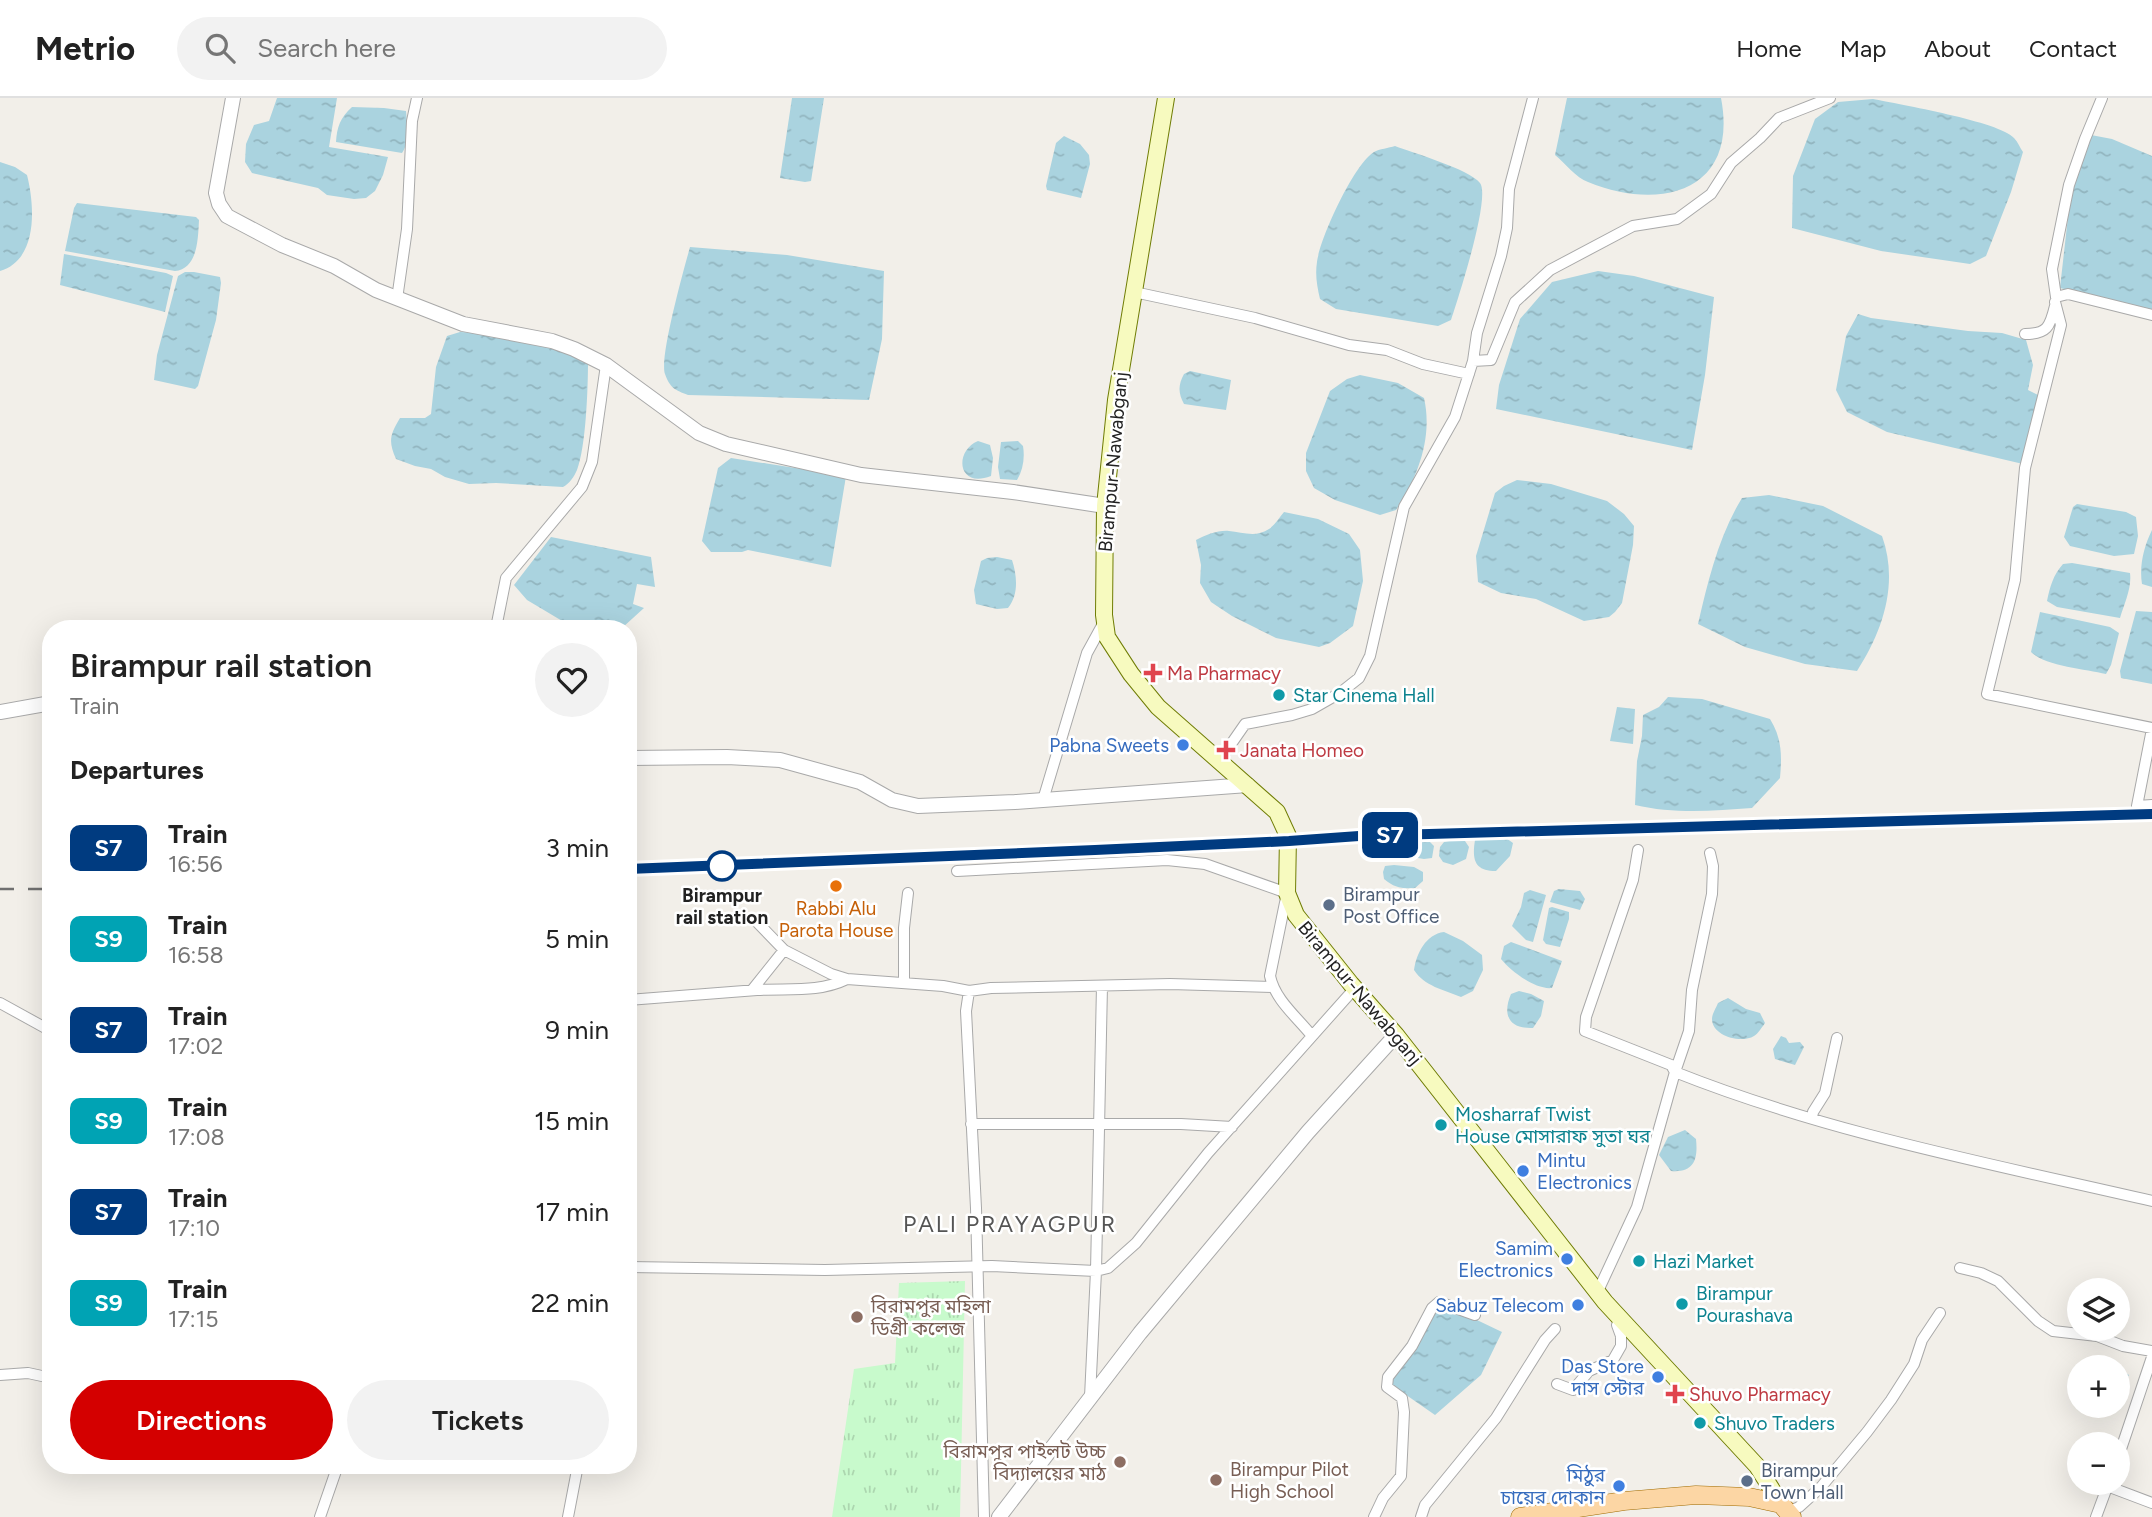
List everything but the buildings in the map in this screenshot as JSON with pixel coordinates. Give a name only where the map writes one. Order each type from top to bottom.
[{"type":"main road","name":"Birampur-Nawabganj","points":[[1166,98],[1116,400],[1105,506],[1104,622],[1107,637],[1131,674],[1158,706],[1277,811],[1289,843],[1287,893],[1296,915],[1396,1035],[1598,1291],[1757,1466],[1787,1511]]},
{"type":"main road","points":[[1520,1517],[1624,1501],[1696,1494],[1749,1497],[1787,1511]]},
{"type":"street","points":[[233,98],[216,193],[227,216],[282,245],[334,266],[376,290],[463,324],[551,341],[574,349],[606,365],[699,433],[726,444],[861,475],[1013,492],[1105,506]]},
{"type":"street","points":[[397,299],[407,229],[412,121],[417,98]]},
{"type":"street","points":[[1220,760],[1245,724],[1311,709],[1340,693],[1359,678],[1370,656],[1404,507],[1455,417],[1474,361],[1477,333],[1507,228],[1511,177],[1533,98]]},
{"type":"street","points":[[1474,361],[1491,360],[1515,302],[1550,270],[1633,226],[1677,219],[1711,194],[1731,163],[1779,118],[1830,98]]},
{"type":"street","points":[[2102,98],[2069,185],[2052,269],[2061,325],[2025,468],[2015,580],[1987,694],[2152,729],[2137,806],[2152,806]]},
{"type":"street","points":[[1134,292],[1255,318],[1349,345],[1387,350],[1423,364],[1469,374]]},
{"type":"street","points":[[2025,334],[2039,334],[2047,328],[2056,300],[2068,294],[2152,315]]},
{"type":"street","points":[[498,620],[506,578],[582,487],[592,462],[606,365]]},
{"type":"street","points":[[1043,800],[1087,653],[1104,622]]},
{"type":"street","points":[[0,712],[42,705]]},
{"type":"street","points":[[637,758],[727,757],[780,760],[860,782],[892,800],[918,806],[1248,785]]},
{"type":"street","points":[[1638,850],[1633,880],[1586,1017],[1585,1031],[1671,1065],[1675,1072],[1735,1096],[1928,1150],[2152,1201]]},
{"type":"street","points":[[1598,1291],[1637,1207],[1689,1031],[1692,990],[1712,894],[1713,866],[1710,853]]},
{"type":"street","points":[[957,871],[1167,860],[1205,864],[1287,893],[1270,976],[1277,995],[1312,1036]]},
{"type":"street","points":[[904,982],[904,928],[908,893]]},
{"type":"street","points":[[754,919],[783,950],[847,979],[904,982],[969,991],[991,988],[1170,984],[1272,987]]},
{"type":"street","points":[[752,990],[783,950]]},
{"type":"street","points":[[637,999],[832,986],[847,979]]},
{"type":"street","points":[[1090,1400],[1096,1271],[1102,986]]},
{"type":"street","points":[[637,1267],[825,1270],[977,1266],[1096,1271],[1108,1268],[1136,1243],[1232,1127],[1355,988]]},
{"type":"street","points":[[969,991],[967,1011],[984,1517]]},
{"type":"street","points":[[0,1003],[42,1026]]},
{"type":"street","points":[[999,1517],[1140,1333],[1308,1132],[1396,1035]]},
{"type":"street","points":[[1812,1118],[1825,1093],[1837,1038]]},
{"type":"street","points":[[971,1124],[1181,1124],[1232,1127]]},
{"type":"street","points":[[1961,1268],[1998,1281],[2038,1321],[2053,1331],[2097,1336],[2123,1346],[2152,1351]]},
{"type":"street","points":[[1374,1517],[1382,1498],[1401,1476],[1404,1412],[1402,1398],[1387,1387],[1388,1377],[1412,1346],[1432,1308],[1439,1302],[1475,1315]]},
{"type":"street","points":[[1787,1511],[1799,1507],[1821,1487],[1867,1432],[1914,1364],[1922,1340],[1940,1313]]},
{"type":"street","points":[[1557,1384],[1573,1390],[1589,1371],[1613,1360],[1621,1346],[1617,1325],[1620,1317]]},
{"type":"street","points":[[1421,1517],[1425,1505],[1496,1418],[1545,1340],[1555,1329]]},
{"type":"street","points":[[2127,1432],[2152,1357]]},
{"type":"street","points":[[0,1375],[28,1373],[42,1376]]},
{"type":"street","points":[[320,1517],[335,1474]]},
{"type":"street","points":[[568,1517],[576,1474]]},
{"type":"street","points":[[2130,1494],[2152,1503]]},
{"type":"street","points":[[2096,1517],[2104,1495]]},
{"type":"green space","points":[[965,1281],[960,1517],[832,1517],[854,1369],[895,1363],[899,1283]]},
{"type":"water","points":[[277,98],[337,98],[329,147],[388,157],[375,191],[366,198],[354,199],[327,195],[318,188],[252,173],[245,162],[246,144],[254,125],[269,121]]},
{"type":"water","points":[[792,98],[824,98],[811,181],[780,178]]},
{"type":"water","points":[[1567,98],[1721,98],[1723,130],[1718,155],[1706,173],[1689,186],[1667,193],[1642,195],[1615,191],[1588,182],[1555,155]]},
{"type":"water","points":[[1873,99],[1970,120],[2005,132],[2017,141],[2023,152],[2011,192],[1986,256],[1970,264],[1881,251],[1792,228],[1793,176],[1815,119],[1838,102]]},
{"type":"water","points":[[352,107],[406,111],[407,138],[402,153],[336,142],[340,123]]},
{"type":"water","points":[[2091,135],[2112,139],[2152,156],[2152,311],[2060,288],[2070,199]]},
{"type":"water","points":[[1064,136],[1080,144],[1089,155],[1090,164],[1081,198],[1047,190],[1056,143]]},
{"type":"water","points":[[1395,146],[1465,172],[1480,183],[1482,192],[1478,227],[1460,292],[1451,320],[1438,326],[1336,309],[1320,299],[1316,271],[1319,251],[1339,202],[1366,159],[1376,151]]},
{"type":"water","points":[[0,162],[27,175],[32,216],[31,230],[21,256],[0,271]]},
{"type":"water","points":[[77,203],[196,217],[199,220],[198,235],[192,259],[183,269],[175,271],[65,251]]},
{"type":"water","points":[[690,247],[787,255],[884,271],[882,339],[869,400],[688,395],[674,388],[665,374],[664,365],[673,313]]},
{"type":"water","points":[[64,254],[173,276],[165,312],[60,285]]},
{"type":"water","points":[[1598,271],[1634,276],[1714,297],[1705,375],[1692,450],[1496,409],[1499,385],[1520,319],[1552,282]]},
{"type":"water","points":[[185,272],[220,277],[221,283],[216,320],[195,389],[154,380],[157,355],[178,276]]},
{"type":"water","points":[[1858,314],[1968,331],[2002,333],[2026,340],[2033,365],[2028,390],[2038,395],[2023,464],[1887,432],[1847,412],[1836,390],[1846,336]]},
{"type":"water","points":[[460,332],[526,341],[588,362],[583,447],[577,470],[565,486],[469,484],[396,459],[391,443],[394,429],[400,418],[425,418],[431,414],[436,367],[447,336]]},
{"type":"water","points":[[1190,371],[1231,380],[1226,410],[1184,404],[1180,385],[1184,374]]},
{"type":"water","points":[[1360,375],[1398,383],[1424,398],[1427,427],[1417,470],[1396,510],[1380,515],[1335,500],[1314,488],[1306,471],[1306,453],[1330,391],[1347,379]]},
{"type":"water","points":[[978,441],[990,445],[993,458],[991,476],[980,479],[971,477],[963,467],[965,453]]},
{"type":"water","points":[[1018,441],[1023,446],[1024,455],[1019,476],[1017,480],[1000,479],[998,467],[1001,442]]},
{"type":"water","points":[[731,458],[846,476],[831,567],[748,550],[711,552],[702,541],[718,468]]},
{"type":"water","points":[[1517,480],[1551,484],[1607,501],[1634,526],[1622,603],[1609,617],[1584,621],[1536,599],[1501,593],[1478,582],[1476,556],[1495,493]]},
{"type":"water","points":[[1769,495],[1823,506],[1882,536],[1889,571],[1886,606],[1874,640],[1857,671],[1805,664],[1745,647],[1698,624],[1715,559],[1734,512],[1742,498]]},
{"type":"water","points":[[2077,504],[2126,512],[2136,517],[2138,536],[2134,554],[2114,556],[2070,546],[2064,537],[2073,507]]},
{"type":"water","points":[[1284,512],[1318,519],[1349,534],[1360,550],[1363,581],[1353,626],[1330,643],[1319,647],[1276,638],[1232,616],[1211,602],[1200,583],[1201,565],[1196,540],[1221,531],[1254,534],[1264,532],[1273,526]]},
{"type":"water","points":[[2152,530],[2152,587],[2142,584],[2141,570]]},
{"type":"water","points":[[551,537],[651,557],[655,587],[637,584],[633,604],[644,608],[631,620],[561,620],[527,600],[514,585]]},
{"type":"water","points":[[997,557],[1012,560],[1014,566],[1015,591],[1008,608],[997,609],[976,604],[974,590],[981,561]]},
{"type":"water","points":[[2072,563],[2130,573],[2129,590],[2120,618],[2057,607],[2047,601],[2057,572],[2063,564]]},
{"type":"water","points":[[2136,611],[2152,612],[2152,684],[2121,678],[2120,671]]},
{"type":"water","points":[[2040,612],[2110,627],[2119,633],[2106,674],[2056,664],[2031,652]]},
{"type":"water","points":[[1668,697],[1702,699],[1770,719],[1780,747],[1780,778],[1752,808],[1678,811],[1635,805],[1643,715],[1659,707]]},
{"type":"water","points":[[1617,707],[1635,709],[1633,744],[1610,741]]},
{"type":"water","points":[[1506,838],[1513,843],[1510,856],[1496,871],[1483,869],[1476,863],[1475,840]]},
{"type":"water","points":[[1428,840],[1434,846],[1432,858],[1369,859],[1370,846],[1374,843]]},
{"type":"water","points":[[1465,841],[1469,847],[1466,859],[1453,865],[1443,862],[1439,856],[1444,842]]},
{"type":"water","points":[[1385,866],[1414,867],[1423,872],[1423,881],[1415,888],[1402,888],[1392,884],[1384,879],[1383,872]]},
{"type":"water","points":[[1530,890],[1546,895],[1533,942],[1526,940],[1512,926],[1524,893]]},
{"type":"water","points":[[1554,891],[1580,891],[1585,899],[1580,910],[1550,902]]},
{"type":"water","points":[[1549,908],[1569,912],[1560,947],[1546,944],[1543,940]]},
{"type":"water","points":[[1444,932],[1463,941],[1482,955],[1483,970],[1473,991],[1461,997],[1429,984],[1414,970],[1423,946],[1432,937]]},
{"type":"water","points":[[1511,942],[1562,961],[1552,988],[1531,983],[1501,959],[1504,946]]},
{"type":"water","points":[[1519,991],[1544,1001],[1541,1016],[1533,1028],[1518,1026],[1508,1014],[1511,994]]},
{"type":"water","points":[[1728,998],[1746,1009],[1760,1013],[1765,1023],[1755,1035],[1735,1039],[1722,1034],[1713,1025],[1713,1013],[1718,1003]]},
{"type":"water","points":[[1781,1036],[1789,1043],[1800,1042],[1804,1047],[1795,1065],[1775,1059],[1773,1049]]},
{"type":"water","points":[[1685,1130],[1696,1139],[1695,1158],[1685,1170],[1671,1171],[1659,1155],[1668,1137]]},
{"type":"water","points":[[1437,1305],[1456,1310],[1502,1332],[1481,1375],[1435,1415],[1389,1383]]},
{"type":"railway","points":[[637,869],[818,863],[1359,836],[2152,814]]},
{"type":"railway","points":[[0,889],[42,889]]},
{"type":"train","name":"S7","points":[[637,869],[818,863],[1359,836],[2152,814]]},
{"type":"place","name":"Ma Pharmacy","points":[[1153,673]]},
{"type":"place","name":"Star Cinema Hall","points":[[1279,695]]},
{"type":"place","name":"Pabna Sweets","points":[[1183,745]]},
{"type":"place","name":"Janata Homeo","points":[[1226,750]]},
{"type":"place","name":"Birampur rail station","points":[[722,866]]},
{"type":"place","name":"Rabbi Alu Parota House","points":[[836,886]]},
{"type":"place","name":"Birampur Post Office","points":[[1329,905]]},
{"type":"place","name":"Mosharraf Twist House মোসারাফ সুতা ঘর","points":[[1441,1125]]},
{"type":"place","name":"Mintu Electronics","points":[[1523,1171]]},
{"type":"place","name":"Samim Electronics","points":[[1567,1259]]},
{"type":"place","name":"Hazi Market","points":[[1639,1261]]},
{"type":"place","name":"Birampur Pourashava","points":[[1682,1304]]},
{"type":"place","name":"Sabuz Telecom","points":[[1578,1305]]},
{"type":"place","name":"বিরামপুর মহিলা ডিগ্রী কলেজ","points":[[857,1317]]},
{"type":"place","name":"Das Store দাস স্টোর","points":[[1658,1377]]},
{"type":"place","name":"Shuvo Pharmacy","points":[[1675,1394]]},
{"type":"place","name":"Shuvo Traders","points":[[1700,1423]]},
{"type":"place","name":"বিরামপুর পাইলট উচ্চ বিদ্যালয়ের মাঠ","points":[[1120,1462]]},
{"type":"place","name":"Birampur Pilot High School","points":[[1216,1480]]},
{"type":"place","name":"Birampur Town Hall","points":[[1747,1481]]},
{"type":"place","name":"মিঠুর চায়ের দোকান","points":[[1619,1486]]},
{"type":"district","name":"PALI PRAYAGPUR","points":[[1010,1224]]}]
